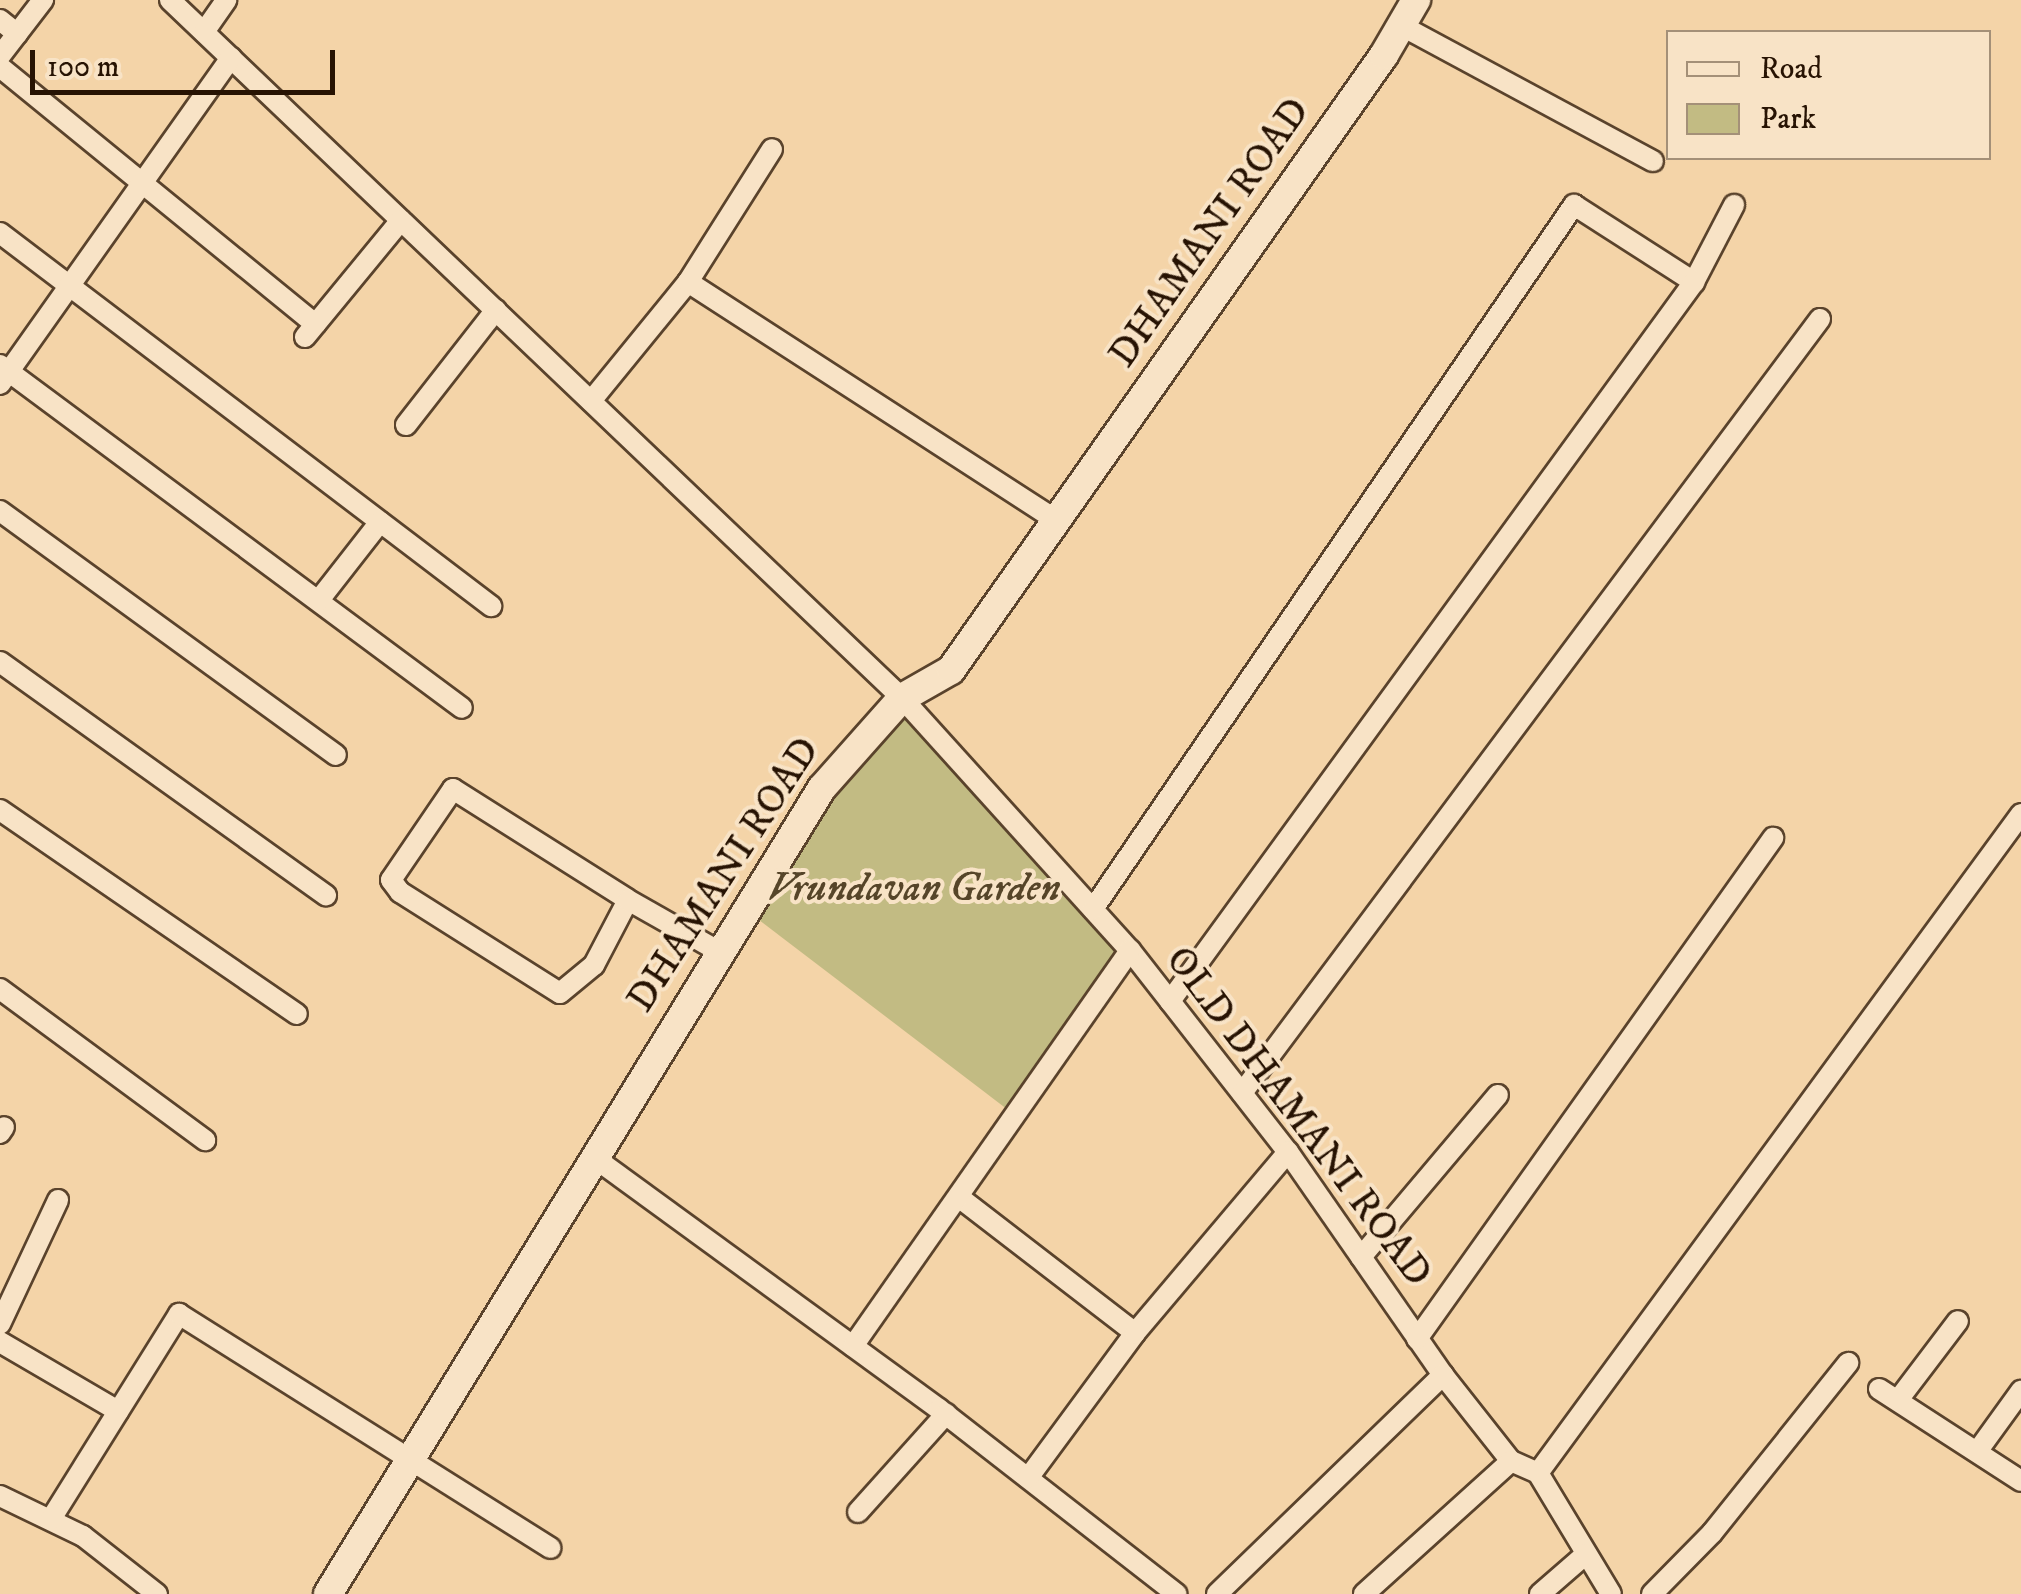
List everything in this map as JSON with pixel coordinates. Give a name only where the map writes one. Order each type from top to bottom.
[{"type":"main road","name":"DHAMANI ROAD","points":[[328,1594],[414,1460],[592,1156],[822,788],[902,698],[951,670],[1402,26],[1416,0]]},
{"type":"street","points":[[0,56],[43,0]]},
{"type":"street","name":"OLD DHAMANI ROAD","points":[[170,0],[902,698],[1130,950],[1288,1152],[1443,1376],[1511,1461],[1538,1472]]},
{"type":"street","points":[[204,32],[226,0]]},
{"type":"street","points":[[0,20],[17,34]]},
{"type":"street","points":[[1402,26],[1653,161]]},
{"type":"street","points":[[231,58],[144,190],[3,374],[319,600],[462,708]]},
{"type":"street","points":[[0,67],[310,330],[401,220]]},
{"type":"street","points":[[591,401],[688,282],[772,149]]},
{"type":"street","points":[[1092,908],[1574,204],[1694,282]]},
{"type":"street","points":[[1170,1001],[1694,282],[1734,204]]},
{"type":"street","points":[[0,233],[490,606]]},
{"type":"street","points":[[688,282],[1056,520]]},
{"type":"street","points":[[406,425],[496,310]]},
{"type":"street","points":[[1242,1093],[1820,319]]},
{"type":"street","points":[[0,512],[336,755]]},
{"type":"street","points":[[319,600],[380,522]]},
{"type":"street","points":[[0,662],[326,896]]},
{"type":"street","points":[[626,899],[452,788],[392,880],[400,892],[560,993],[594,965],[628,900],[720,952]]},
{"type":"street","points":[[0,810],[298,1014]]},
{"type":"street","points":[[1611,1594],[1538,1472],[2021,814]]},
{"type":"street","points":[[1418,1339],[1773,838]]},
{"type":"street","points":[[853,1346],[1130,950]]},
{"type":"street","points":[[1,991],[206,1140]]},
{"type":"street","points":[[1361,1257],[1498,1095]]},
{"type":"street","points":[[1028,1478],[1135,1333],[1288,1152]]},
{"type":"street","points":[[592,1156],[946,1414],[1178,1594]]},
{"type":"street","points":[[960,1198],[1135,1333]]},
{"type":"street","points":[[0,1324],[58,1200]]},
{"type":"street","points":[[51,1519],[178,1314],[550,1548]]},
{"type":"street","points":[[1898,1400],[1958,1321]]},
{"type":"street","points":[[0,1342],[118,1411]]},
{"type":"street","points":[[1652,1594],[1712,1533],[1848,1363]]},
{"type":"street","points":[[1217,1594],[1443,1376]]},
{"type":"street","points":[[1878,1389],[2021,1480]]},
{"type":"street","points":[[1979,1450],[2021,1391]]},
{"type":"street","points":[[858,1512],[946,1414]]},
{"type":"street","points":[[1364,1594],[1511,1461]]},
{"type":"street","points":[[0,1496],[83,1536],[157,1594]]},
{"type":"street","points":[[1540,1594],[1586,1554]]},
{"type":"green space","name":"Vrundavan Garden","points":[[902,698],[1130,950],[1016,1116],[746,910]]}]
